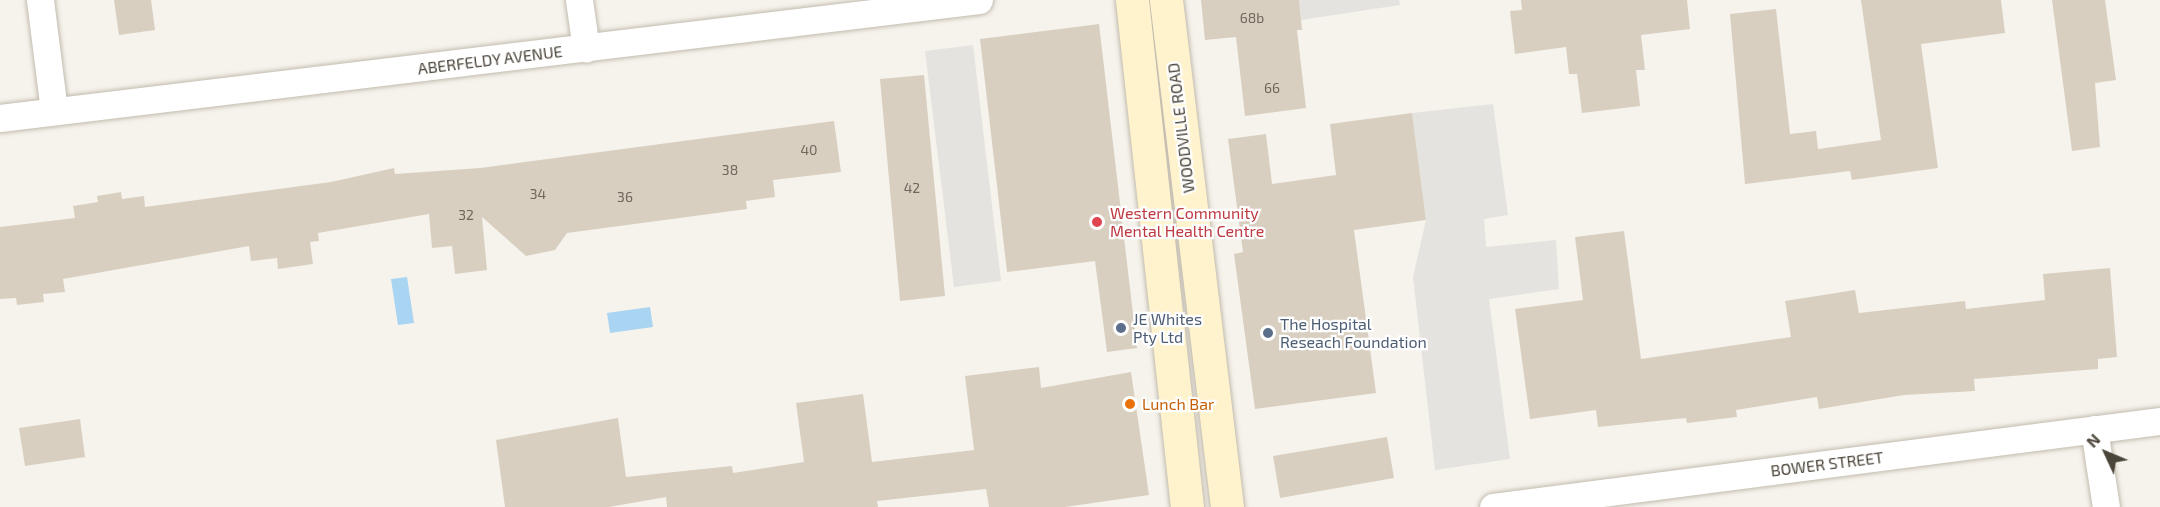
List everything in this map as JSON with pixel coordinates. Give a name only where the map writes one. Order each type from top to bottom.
[{"type":"main road","name":"WOODVILLE ROAD","points":[[1132,0],[1187,507]]},
{"type":"main road","name":"WOODVILLE ROAD","points":[[1166,0],[1227,507]]},
{"type":"street","points":[[40,0],[54,111]]},
{"type":"street","points":[[579,0],[586,49]]},
{"type":"street","name":"ABERFELDY AVENUE","points":[[0,118],[979,0]]},
{"type":"street","name":"BOWER STREET","points":[[1493,507],[2160,421]]},
{"type":"street","points":[[2094,429],[2106,507]]},
{"type":"shaded area","points":[[1299,0],[1399,0],[1400,5],[1301,20]]},
{"type":"shaded area","points":[[973,45],[1001,281],[954,287],[925,51]]},
{"type":"shaded area","points":[[1493,104],[1508,215],[1484,219],[1486,247],[1556,240],[1559,289],[1489,299],[1510,459],[1435,470],[1413,277],[1426,220],[1412,113]]},
{"type":"water","points":[[407,277],[414,323],[398,325],[391,279]]},
{"type":"water","points":[[650,307],[653,327],[610,333],[607,313]]},
{"type":"building","points":[[114,0],[151,0],[155,30],[119,35]]},
{"type":"building","points":[[1201,0],[1299,0],[1302,30],[1297,30],[1306,108],[1245,116],[1236,37],[1205,40]]},
{"type":"building","points":[[1521,0],[1687,0],[1690,29],[1641,35],[1645,70],[1636,70],[1640,106],[1582,113],[1577,74],[1569,74],[1566,47],[1515,54],[1510,11],[1522,10]]},
{"type":"building","points":[[1861,0],[2001,0],[2005,33],[1921,44],[1938,168],[1852,180],[1850,171],[1745,184],[1730,14],[1776,9],[1790,134],[1816,131],[1818,149],[1881,140]]},
{"type":"building","points":[[2052,0],[2105,0],[2116,80],[2095,83],[2100,147],[2072,151]]},
{"type":"building","points":[[1099,24],[1137,348],[1107,352],[1095,261],[1007,272],[980,39]]},
{"type":"building","points":[[924,75],[945,296],[900,301],[880,79]]},
{"type":"building","points":[[1412,113],[1426,220],[1354,230],[1376,393],[1255,409],[1234,254],[1243,252],[1228,139],[1266,134],[1272,184],[1336,175],[1330,124]]},
{"type":"building","points":[[834,121],[841,172],[773,180],[775,197],[746,201],[747,209],[567,233],[555,250],[526,256],[482,217],[487,270],[455,274],[452,246],[432,248],[429,214],[318,233],[319,241],[310,242],[313,264],[278,269],[277,258],[251,261],[249,246],[63,279],[65,292],[43,294],[44,302],[17,305],[16,298],[0,299],[0,227],[75,218],[73,206],[98,202],[97,196],[121,192],[122,199],[144,196],[145,207],[331,182],[394,168],[395,174],[480,168]]},
{"type":"building","points":[[1624,231],[1641,359],[1791,337],[1785,301],[1855,290],[1859,313],[1965,301],[1966,309],[2045,300],[2043,274],[2110,268],[2117,357],[2098,359],[2098,369],[1974,379],[1975,391],[1904,395],[1819,409],[1817,397],[1736,410],[1737,417],[1687,423],[1686,418],[1598,427],[1596,410],[1530,419],[1515,309],[1583,300],[1575,237]]},
{"type":"building","points":[[1039,367],[1041,388],[1131,372],[1149,495],[1065,507],[989,507],[986,489],[877,501],[878,507],[667,507],[666,497],[609,507],[505,507],[496,440],[618,418],[626,477],[732,466],[733,473],[804,462],[796,403],[863,394],[872,462],[974,450],[965,376]]},
{"type":"building","points":[[80,419],[85,457],[25,466],[19,428]]},
{"type":"building","points":[[1387,437],[1394,478],[1280,498],[1273,456]]},
{"type":"place","name":"Western Community Mental Health Centre","points":[[1097,222]]},
{"type":"place","name":"JE Whites Pty Ltd","points":[[1121,328]]},
{"type":"place","name":"The Hospital Reseach Foundation","points":[[1268,333]]},
{"type":"place","name":"Lunch Bar","points":[[1130,404]]}]
